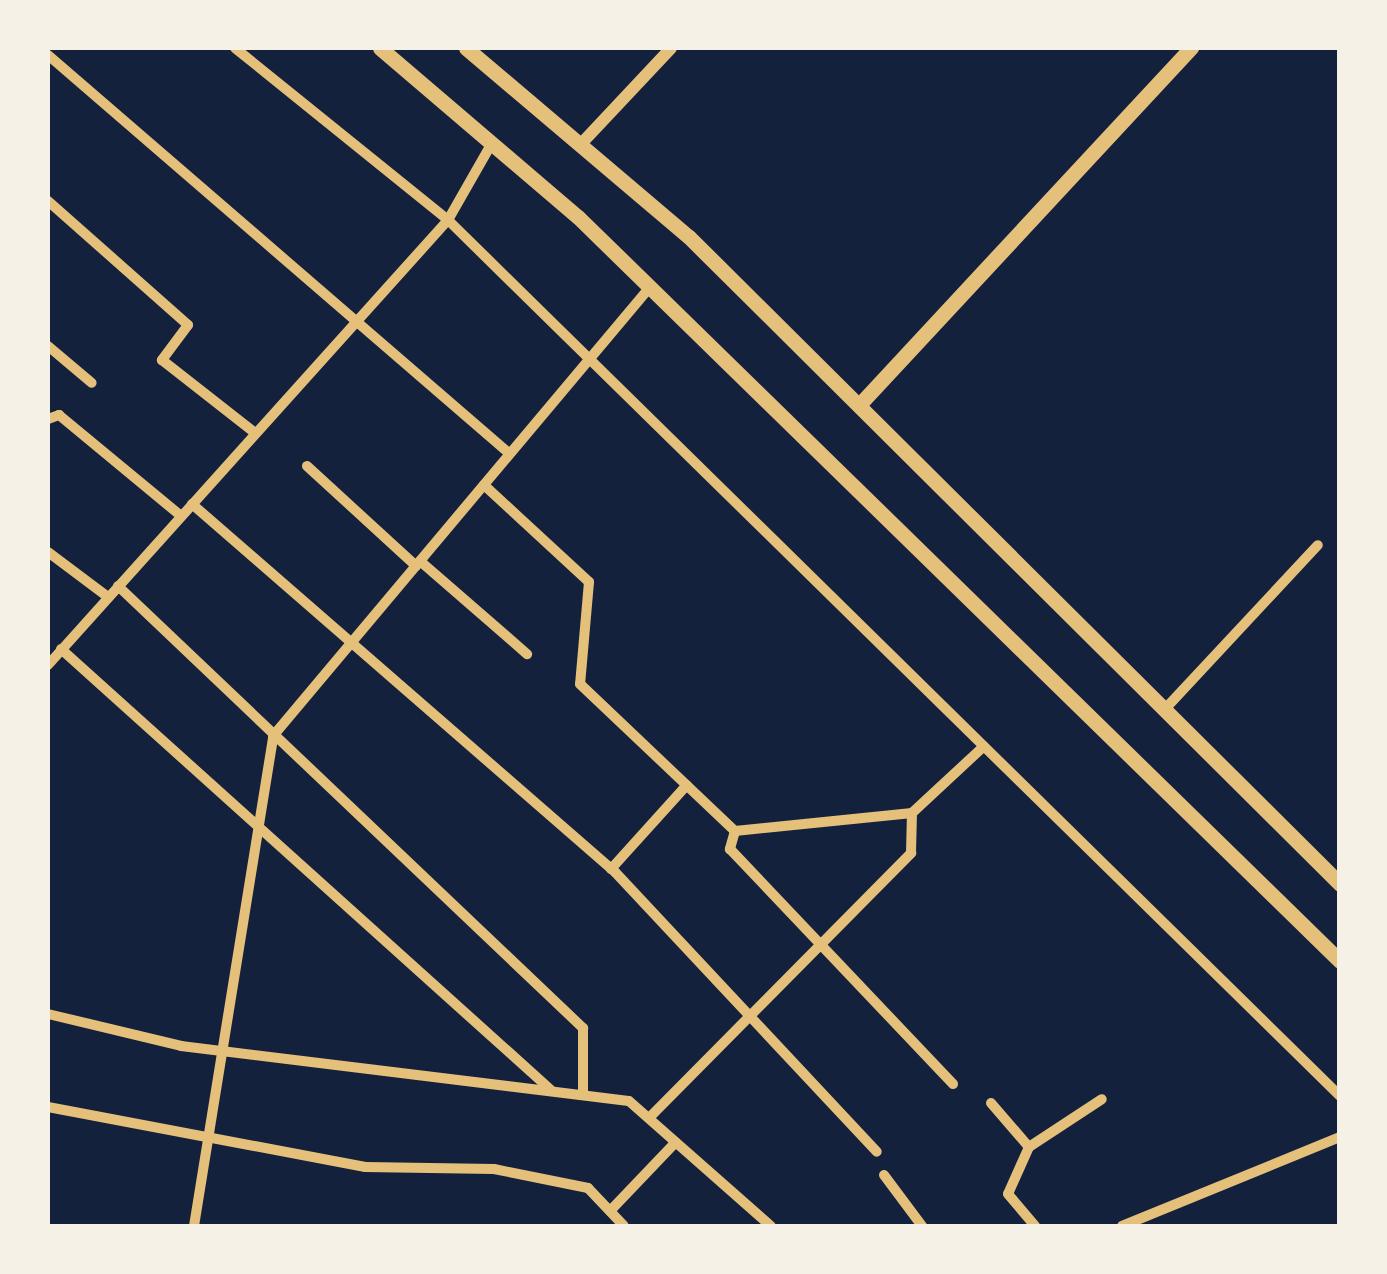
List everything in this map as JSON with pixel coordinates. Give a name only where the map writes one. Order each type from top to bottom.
[{"type":"main road","points":[[380,48],[650,286],[1340,961]]},
{"type":"main road","points":[[466,48],[580,144],[858,405],[1340,884]]},
{"type":"main road","points":[[858,405],[1191,48]]},
{"type":"street","points":[[235,48],[448,220],[1340,1096]]},
{"type":"street","points":[[580,144],[672,48]]},
{"type":"street","points":[[48,55],[358,316],[510,454]]},
{"type":"street","points":[[48,665],[448,220],[492,143]]},
{"type":"street","points":[[48,201],[188,325],[162,360],[256,434]]},
{"type":"street","points":[[194,1226],[273,736],[650,286]]},
{"type":"street","points":[[48,346],[92,384]]},
{"type":"street","points":[[48,419],[59,415],[181,516]]},
{"type":"street","points":[[307,466],[526,654]]},
{"type":"street","points":[[484,485],[589,582],[580,684],[735,832],[912,813],[984,746]]},
{"type":"street","points":[[192,504],[611,869],[877,1152]]},
{"type":"street","points":[[1165,710],[1318,545]]},
{"type":"street","points":[[48,552],[108,598]]},
{"type":"street","points":[[118,586],[583,1028],[584,1095]]},
{"type":"street","points":[[61,650],[554,1092]]},
{"type":"street","points":[[611,869],[687,786]]},
{"type":"street","points":[[649,1118],[911,852],[912,813]]},
{"type":"street","points":[[735,832],[730,849],[953,1084]]},
{"type":"street","points":[[48,1014],[222,1051],[630,1101],[771,1226]]},
{"type":"street","points":[[1035,1226],[1008,1194],[1029,1146],[1102,1099]]},
{"type":"street","points":[[991,1103],[1029,1146]]},
{"type":"street","points":[[48,1107],[365,1168],[494,1168],[588,1188],[624,1226]]},
{"type":"street","points":[[1122,1226],[1340,1137]]},
{"type":"street","points":[[610,1211],[676,1142]]},
{"type":"street","points":[[884,1175],[922,1226]]}]
